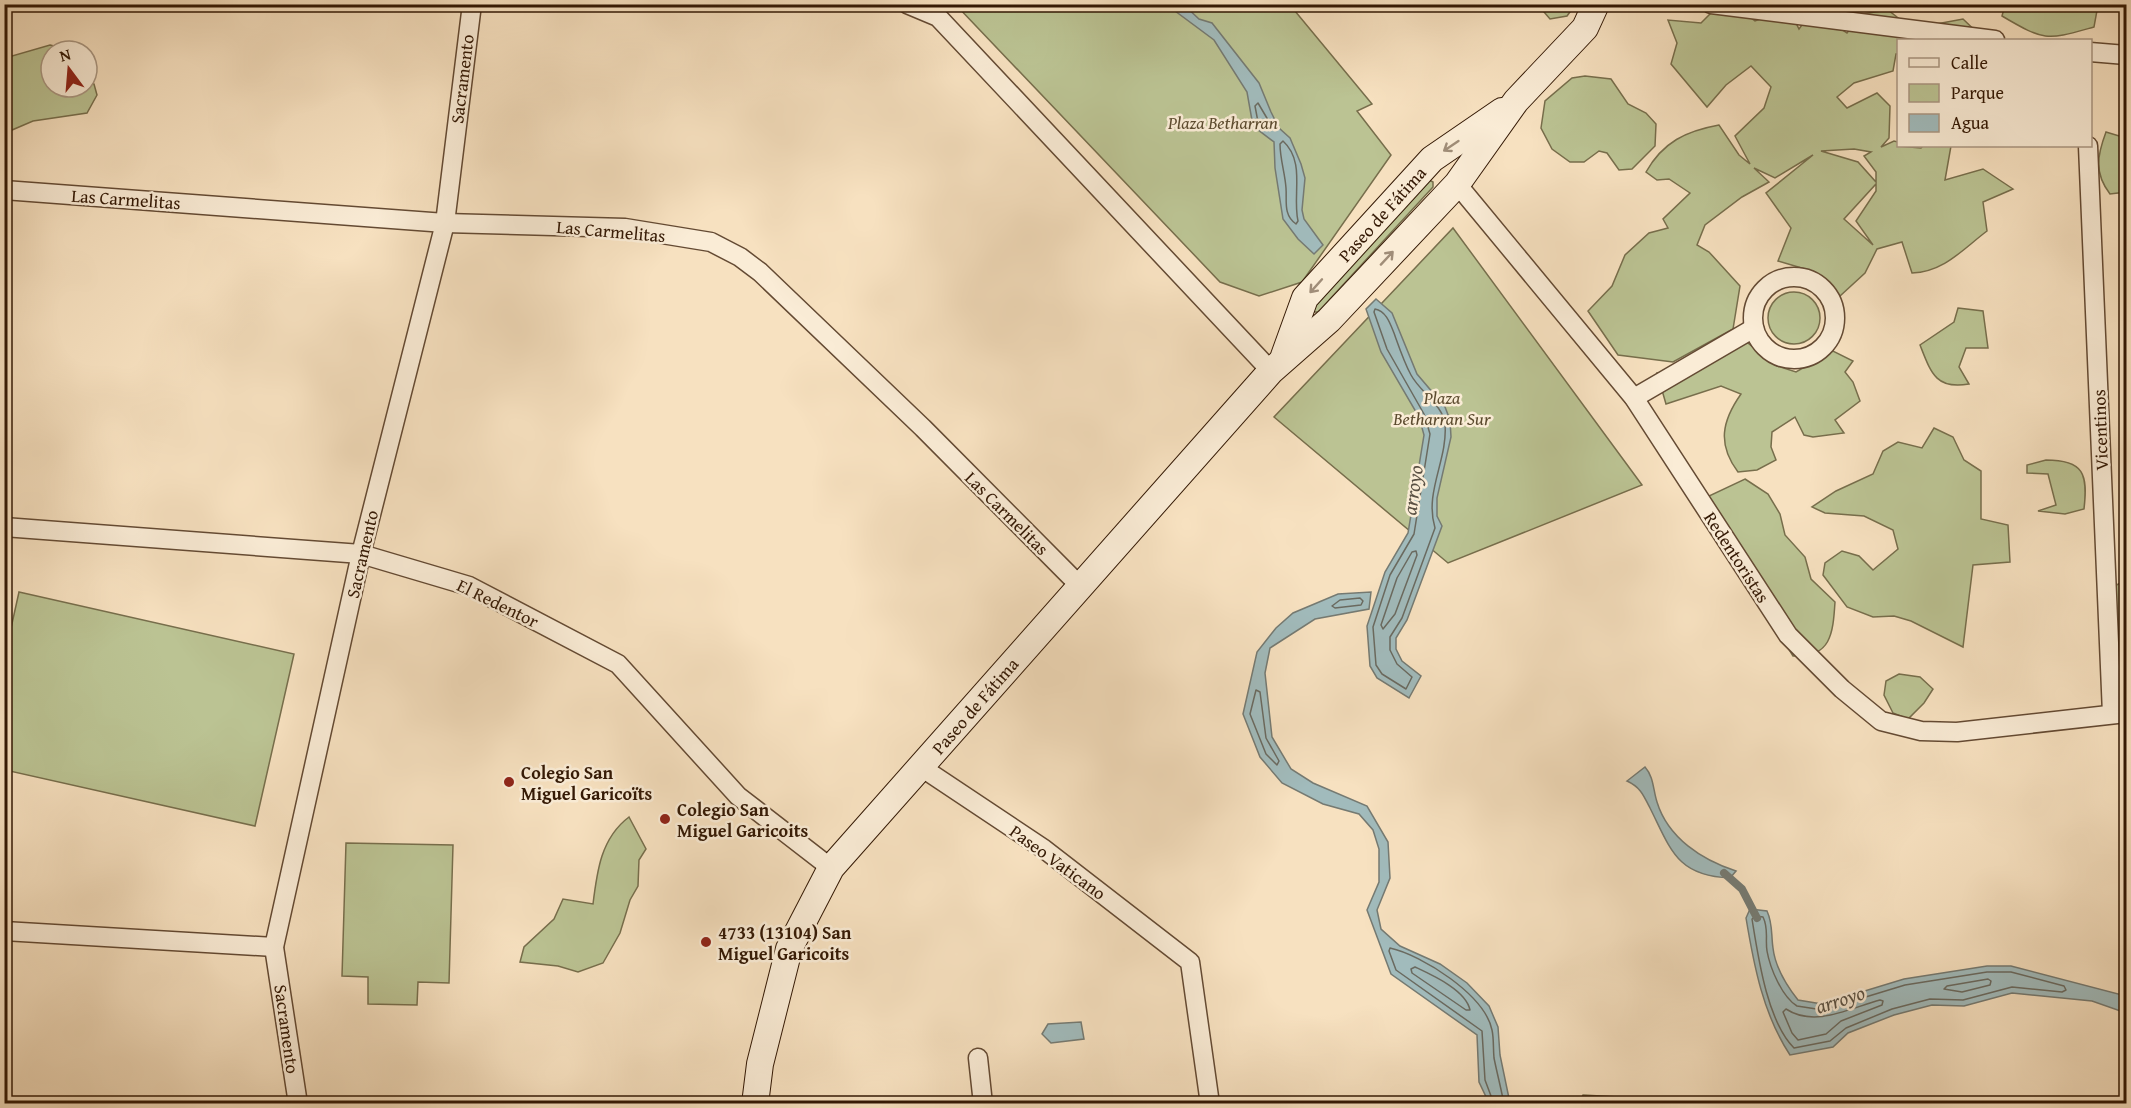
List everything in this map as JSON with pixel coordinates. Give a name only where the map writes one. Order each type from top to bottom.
[{"type":"street","name":"Sacramento","points":[[298,1104],[274,947],[361,554],[445,223],[472,4]]},
{"type":"street","points":[[907,4],[938,16],[1277,364]]},
{"type":"street","name":"Paseo de Fátima","points":[[755,1104],[760,1064],[789,949],[831,868],[1277,364],[1329,320],[1457,184],[1516,101],[1585,28],[1596,4]]},
{"type":"street","points":[[1711,4],[1987,39]]},
{"type":"street","points":[[2092,52],[2127,55]]},
{"type":"street","name":"Paseo de Fátima","points":[[1277,364],[1305,298],[1432,159],[1516,101]]},
{"type":"street","name":"Vicentinos","points":[[2088,147],[2119,714]]},
{"type":"street","name":"Redentoristas","points":[[1457,184],[1634,398],[1788,635],[1842,689],[1881,721],[1920,731],[1957,732],[2119,714]]},
{"type":"street","name":"Las Carmelitas","points":[[4,190],[445,223],[625,228],[711,242],[740,257],[760,272],[923,428],[1080,586]]},
{"type":"street","points":[[1798,277],[1811,280],[1823,288],[1832,299],[1836,312],[1835,327],[1830,340],[1821,350],[1809,357],[1795,360],[1781,358],[1769,351],[1759,341],[1754,328],[1753,316],[1761,294],[1771,284],[1784,278],[1798,277]]},
{"type":"street","points":[[1634,398],[1754,328]]},
{"type":"street","name":"El Redentor","points":[[4,527],[361,554],[469,586],[618,664],[738,796],[831,868]]},
{"type":"street","name":"Paseo Vaticano","points":[[921,767],[1044,849],[1190,962],[1210,1104]]},
{"type":"street","points":[[4,931],[274,947]]},
{"type":"street","points":[[978,1058],[983,1104]]},
{"type":"green space","name":"Plaza Betharran","points":[[956,5],[1290,5],[1372,104],[1357,111],[1391,155],[1302,282],[1259,296],[1220,282]]},
{"type":"green space","points":[[1538,5],[1575,5],[1567,16],[1550,19]]},
{"type":"green space","points":[[2005,5],[2098,5],[2094,27],[2047,36],[2028,31],[2002,16]]},
{"type":"green space","points":[[1738,8],[1755,21],[1777,13],[1792,15],[1799,29],[1807,18],[1826,19],[1847,33],[1862,14],[1888,10],[1920,35],[1931,25],[1963,19],[1984,39],[1897,39],[1897,54],[1893,71],[1854,83],[1837,97],[1847,108],[1877,93],[1890,106],[1889,138],[1881,147],[1894,141],[1897,142],[1897,147],[1951,147],[1945,180],[1983,169],[2013,189],[1983,202],[1987,231],[1943,264],[1923,272],[1912,273],[1902,242],[1877,249],[1865,273],[1840,296],[1815,272],[1778,261],[1791,228],[1766,193],[1813,155],[1775,178],[1754,168],[1769,182],[1742,197],[1705,225],[1697,245],[1709,252],[1740,286],[1733,329],[1673,362],[1618,355],[1588,311],[1612,286],[1625,255],[1649,233],[1668,228],[1663,219],[1690,193],[1669,179],[1657,180],[1646,172],[1660,153],[1676,140],[1696,131],[1719,125],[1739,155],[1750,164],[1735,136],[1764,108],[1771,87],[1751,66],[1726,85],[1707,107],[1671,64],[1677,43],[1668,20],[1701,23],[1713,11]],"holes":[[[1854,149],[1871,152],[1864,156],[1876,172],[1876,182],[1858,162],[1821,151]],[[1876,184],[1876,191],[1856,221],[1873,245],[1844,219]]]},
{"type":"green space","points":[[39,48],[39,99],[95,99],[87,113],[33,121],[5,133],[5,58]]},
{"type":"green space","points":[[1585,76],[1611,79],[1628,104],[1646,113],[1656,124],[1655,146],[1632,169],[1619,170],[1607,153],[1599,151],[1584,162],[1570,162],[1552,149],[1541,128],[1545,101],[1572,78]]},
{"type":"green space","points":[[2106,132],[2126,138],[2126,192],[2110,194],[2101,179],[2099,157]]},
{"type":"green space","points":[[1429,180],[1433,182],[1433,187],[1318,312],[1313,312],[1312,306]]},
{"type":"green space","name":"Plaza Betharran Sur","points":[[1453,228],[1642,485],[1448,563],[1274,417]]},
{"type":"green space","points":[[1789,292],[1799,292],[1813,299],[1820,318],[1813,337],[1799,344],[1789,344],[1779,340],[1772,333],[1768,323],[1768,313],[1772,303],[1779,296]]},
{"type":"green space","points":[[1958,308],[1983,311],[1988,348],[1966,348],[1959,367],[1969,384],[1958,385],[1942,382],[1936,377],[1920,345],[1954,322]]},
{"type":"green space","points":[[1739,336],[1777,366],[1796,372],[1833,351],[1853,361],[1845,372],[1853,382],[1860,401],[1835,420],[1844,433],[1813,437],[1804,435],[1795,417],[1772,432],[1771,447],[1776,460],[1757,470],[1738,472],[1727,452],[1724,433],[1726,423],[1741,394],[1721,386],[1666,404],[1657,373],[1678,372]]},
{"type":"green space","points":[[1934,428],[1953,437],[1964,460],[1981,471],[1981,519],[2008,525],[2010,562],[1973,565],[1963,647],[1911,621],[1894,616],[1873,617],[1847,607],[1823,575],[1825,563],[1842,551],[1859,556],[1873,570],[1898,549],[1893,530],[1864,516],[1825,513],[1812,507],[1836,491],[1873,474],[1883,451],[1898,442],[1922,448]]},
{"type":"green space","points":[[2046,460],[2069,463],[2081,471],[2085,487],[2084,509],[2065,514],[2038,511],[2056,505],[2048,474],[2027,473],[2027,465]]},
{"type":"green space","points":[[1745,479],[1768,494],[1780,514],[1785,535],[1805,557],[1811,579],[1835,602],[1833,624],[1828,642],[1815,653],[1793,656],[1761,604],[1692,504]]},
{"type":"green space","points":[[2126,580],[2126,642],[2119,652],[2108,621],[2107,590]]},
{"type":"green space","points":[[19,592],[294,654],[255,826],[5,770],[5,655]]},
{"type":"green space","points":[[1899,674],[1920,677],[1933,689],[1924,703],[1908,719],[1893,713],[1884,695],[1886,681]]},
{"type":"green space","points":[[629,817],[646,849],[639,860],[638,886],[630,900],[620,933],[603,963],[578,972],[558,966],[520,962],[524,947],[554,919],[563,899],[593,904],[596,879],[606,845],[620,825]]},
{"type":"green space","points":[[346,843],[453,845],[449,983],[418,982],[417,1005],[368,1004],[368,977],[342,976]]},
{"type":"green space","points":[[1583,1095],[1636,1098],[1642,1103],[1579,1103]]},
{"type":"water","points":[[1167,5],[1184,5],[1199,19],[1212,23],[1259,83],[1279,128],[1290,138],[1301,164],[1305,178],[1302,210],[1304,219],[1323,245],[1314,254],[1298,239],[1283,219],[1275,168],[1274,142],[1253,126],[1247,92],[1214,40]]},
{"type":"water","points":[[1376,299],[1392,313],[1417,374],[1445,407],[1450,420],[1451,437],[1437,498],[1437,516],[1442,526],[1407,620],[1396,638],[1396,649],[1402,661],[1421,676],[1409,698],[1377,678],[1370,666],[1367,626],[1385,572],[1408,533],[1424,435],[1419,417],[1381,352],[1366,309]]},
{"type":"water","points":[[1371,592],[1369,609],[1315,619],[1270,648],[1265,673],[1272,737],[1291,769],[1313,783],[1367,806],[1388,842],[1390,878],[1377,910],[1381,929],[1400,946],[1440,964],[1467,983],[1489,1006],[1498,1027],[1500,1055],[1510,1103],[1489,1103],[1479,1082],[1477,1035],[1391,974],[1367,910],[1379,882],[1379,849],[1373,830],[1359,814],[1323,804],[1282,783],[1260,757],[1243,714],[1257,652],[1276,628],[1293,613],[1338,594]]},
{"type":"water","points":[[1645,767],[1652,779],[1662,815],[1669,826],[1678,837],[1699,854],[1736,871],[1730,878],[1698,872],[1678,858],[1643,795],[1638,788],[1627,781]]},
{"type":"water","points":[[1750,909],[1767,911],[1776,962],[1798,1000],[1822,1004],[1904,979],[1987,966],[2011,966],[2126,996],[2126,1013],[2092,1001],[2012,993],[1964,1006],[1932,1005],[1894,1015],[1848,1033],[1833,1047],[1790,1055],[1773,1023],[1761,989],[1746,918]]},
{"type":"water","points":[[1081,1022],[1084,1039],[1051,1043],[1042,1034],[1048,1024]]},
{"type":"waterway","name":"arroyo","points":[[1724,873],[1742,889],[1757,918]]},
{"type":"place","name":"Colegio San Miguel Garicoïts","points":[[509,782]]},
{"type":"place","name":"Colegio San Miguel Garicoits","points":[[665,819]]},
{"type":"place","name":"4733 (13104) San Miguel Garicoits","points":[[706,942]]}]
